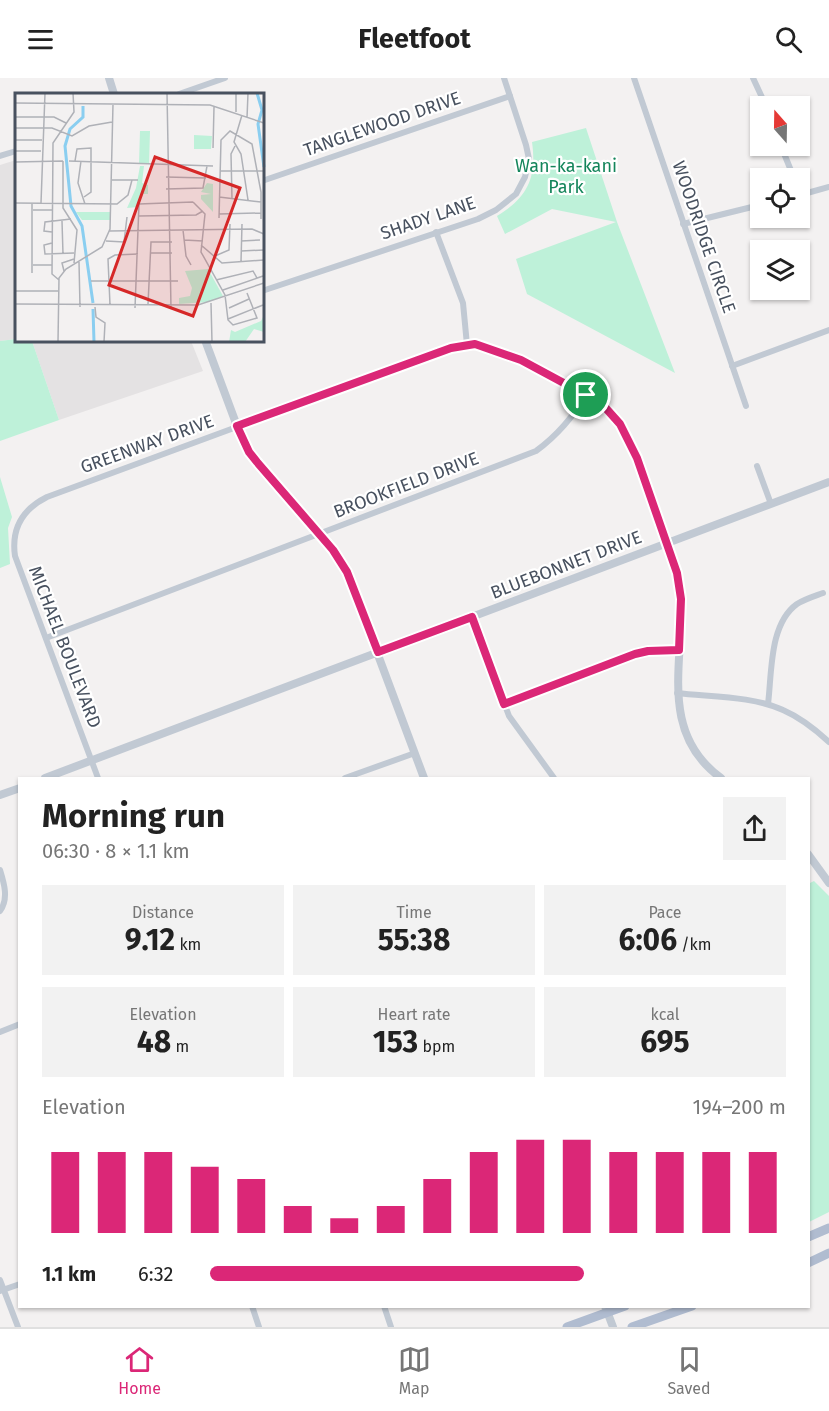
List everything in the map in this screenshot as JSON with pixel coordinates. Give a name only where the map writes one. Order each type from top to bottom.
[{"type":"main road","points":[[810,1236],[829,1228]]},
{"type":"main road","points":[[810,1262],[829,1253]]},
{"type":"main road","points":[[632,1327],[686,1308]]},
{"type":"main road","points":[[567,1327],[607,1310]]},
{"type":"street","points":[[109,78],[114,93]]},
{"type":"street","points":[[181,93],[225,78]]},
{"type":"street","name":"SHADY LANE","points":[[264,290],[478,219],[509,201],[522,185],[529,159],[504,78]]},
{"type":"street","name":"WOODRIDGE CIRCLE","points":[[634,78],[746,406]]},
{"type":"street","points":[[753,78],[761,96]]},
{"type":"street","name":"TANGLEWOOD DRIVE","points":[[264,180],[510,96]]},
{"type":"street","points":[[0,156],[15,151]]},
{"type":"street","points":[[810,192],[829,188]]},
{"type":"street","points":[[683,224],[750,207]]},
{"type":"street","points":[[436,232],[463,303],[466,345],[482,346],[521,360],[586,395],[603,405],[627,435],[668,543],[680,588],[677,693],[682,721],[693,746],[708,769],[720,777]]},
{"type":"street","points":[[732,366],[829,330]]},
{"type":"street","points":[[206,342],[237,426],[253,457],[333,550],[347,572],[424,777]]},
{"type":"street","name":"GREENWAY DRIVE","points":[[18,525],[27,509],[46,497],[451,348],[466,345]]},
{"type":"street","name":"BROOKFIELD DRIVE","points":[[46,638],[536,451],[560,431],[586,395]]},
{"type":"street","points":[[757,466],[771,504]]},
{"type":"street","name":"BLUEBONNET DRIVE","points":[[48,777],[829,482]]},
{"type":"street","name":"MICHAEL BOULEVARD","points":[[18,525],[14,545],[15,556],[98,777]]},
{"type":"street","points":[[768,704],[776,635],[780,624],[785,615],[797,604],[823,593]]},
{"type":"street","points":[[472,617],[504,704],[516,727],[553,777]]},
{"type":"street","points":[[504,704],[635,654],[648,651],[679,650]]},
{"type":"street","points":[[677,693],[768,704],[799,718],[828,740]]},
{"type":"street","points":[[348,777],[415,753]]},
{"type":"street","points":[[0,795],[18,789]]},
{"type":"street","points":[[810,857],[829,884]]},
{"type":"street","points":[[0,870],[5,900],[0,911]]},
{"type":"street","points":[[0,1032],[18,1025]]},
{"type":"street","points":[[0,1280],[18,1327]]},
{"type":"street","points":[[3,1290],[18,1285]]},
{"type":"street","points":[[253,1308],[259,1327]]},
{"type":"street","points":[[385,1308],[391,1327]]},
{"type":"street","points":[[607,1310],[613,1327]]},
{"type":"shaded area","points":[[15,160],[15,339],[0,341],[0,165]]},
{"type":"shaded area","points":[[32,342],[191,342],[203,371],[59,420]]},
{"type":"green space","name":"Wan-ka-kani Park","points":[[586,128],[617,222],[675,373],[527,294],[516,259],[616,222],[552,209],[505,234],[497,216],[516,201],[528,185],[533,166],[532,142]]},
{"type":"green space","points":[[15,339],[15,342],[32,342],[59,420],[0,441],[0,341]]},
{"type":"green space","points":[[0,477],[12,517],[8,528],[10,564],[0,568]]},
{"type":"green space","points":[[814,881],[829,896],[829,1212],[810,1222],[810,883]]},
{"type":"route","points":[[475,344],[521,360],[586,395],[603,405],[627,435],[668,543],[680,588],[679,650],[648,651],[635,654],[504,704],[472,617],[378,652],[347,572],[333,550],[249,452],[237,426],[451,348],[475,344]]}]
